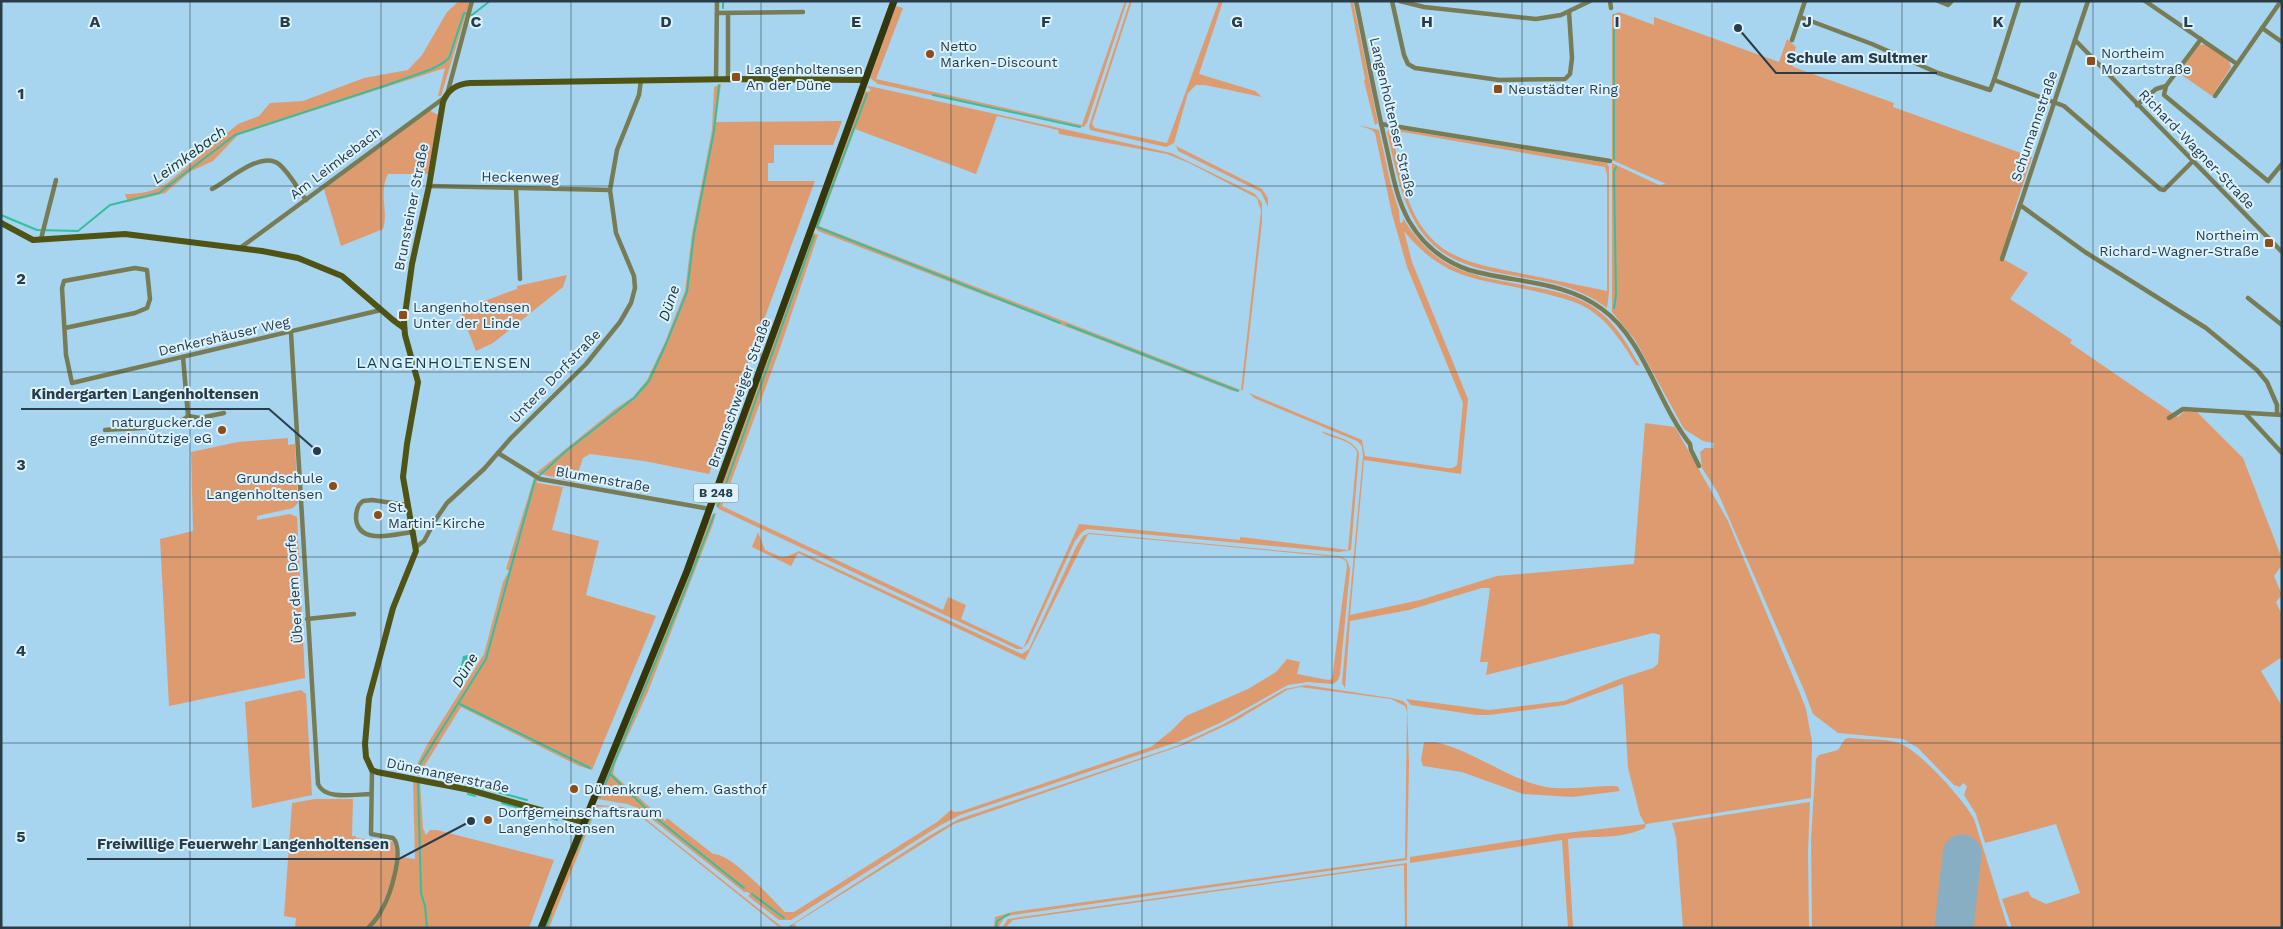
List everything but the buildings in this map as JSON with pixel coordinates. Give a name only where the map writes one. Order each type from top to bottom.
[{"type":"main road","name":"Braunschweiger Straße","points":[[541,928],[583,822],[678,596],[894,1]]},
{"type":"street","points":[[446,94],[472,1]]},
{"type":"street","points":[[716,79],[717,1]]},
{"type":"street","name":"Langenholtenser Straße","points":[[1356,1],[1381,124],[1400,203],[1421,239],[1436,253],[1459,266],[1486,274],[1560,288],[1580,296],[1609,314],[1632,342],[1690,444],[1690,450],[1699,466]]},
{"type":"street","points":[[1392,1],[1404,55],[1408,64],[1415,68],[1499,80],[1565,79],[1570,74],[1572,67],[1569,12]]},
{"type":"street","points":[[1400,1],[1424,6],[1525,18],[1544,18],[1569,12],[1590,1]]},
{"type":"street","points":[[1610,1],[1611,8]]},
{"type":"street","points":[[1792,40],[1805,1]]},
{"type":"street","points":[[1938,1],[1948,5],[1952,1]]},
{"type":"street","points":[[1800,17],[1872,44],[1938,73],[1990,90],[2019,1]]},
{"type":"street","name":"Schumannstraße","points":[[2002,259],[2088,1]]},
{"type":"street","points":[[2145,1],[2237,64]]},
{"type":"street","points":[[2215,96],[2281,1]]},
{"type":"street","points":[[717,13],[803,12]]},
{"type":"street","points":[[728,13],[728,79]]},
{"type":"street","points":[[2262,28],[2282,42]]},
{"type":"street","points":[[2201,39],[2166,86],[2164,94],[2268,181],[2282,164]]},
{"type":"street","name":"Richard-Wagner-Straße","points":[[2075,40],[2192,162],[2282,252]]},
{"type":"street","points":[[446,94],[456,86],[470,83],[716,79],[865,80]]},
{"type":"street","name":"Untere Dorfstraße","points":[[416,547],[424,541],[447,504],[478,475],[586,364],[620,322],[631,303],[635,288],[634,276],[616,233],[610,190],[617,150],[639,95],[642,80]]},
{"type":"street","points":[[1994,80],[2064,106],[2160,189],[2164,190],[2192,162]]},
{"type":"street","points":[[2137,105],[2156,89],[2166,86]]},
{"type":"street","name":"Brunsteiner Straße","points":[[404,328],[412,264],[446,94]]},
{"type":"street","name":"Am Leimkebach","points":[[240,248],[446,94]]},
{"type":"street","points":[[1381,124],[1610,161]]},
{"type":"street","points":[[212,188],[249,166],[263,160],[270,160],[282,166],[306,200]]},
{"type":"street","points":[[1,223],[33,240],[41,233],[56,180]]},
{"type":"street","name":"Heckenweg","points":[[429,186],[610,190]]},
{"type":"street","points":[[516,188],[520,279]]},
{"type":"street","points":[[2020,205],[2085,252],[2206,328],[2257,370],[2266,382],[2280,414],[2183,408],[2168,418]]},
{"type":"street","points":[[41,233],[125,234],[287,255],[329,269],[348,280],[404,328]]},
{"type":"street","points":[[136,268],[148,270],[149,302],[145,310],[65,328],[62,288],[66,280],[136,268]]},
{"type":"street","points":[[2248,298],[2282,325]]},
{"type":"street","name":"Denkershäuser Weg","points":[[65,328],[66,355],[72,383],[381,310]]},
{"type":"street","name":"Dünenangerstraße","points":[[404,328],[418,382],[404,465],[407,505],[416,547],[414,561],[389,621],[369,698],[365,744],[366,757],[372,770],[470,790],[583,822]]},
{"type":"street","name":"Über dem Dorfe","points":[[290,333],[318,784],[320,790],[330,794],[371,794]]},
{"type":"street","points":[[105,430],[170,425],[182,422],[188,416],[183,357]]},
{"type":"street","points":[[188,416],[204,418],[224,413]]},
{"type":"street","points":[[2245,413],[2282,453]]},
{"type":"street","name":"Blumenstraße","points":[[498,453],[540,479],[710,509]]},
{"type":"street","points":[[407,505],[372,500],[360,502],[356,510],[358,528],[363,533],[384,536],[413,532]]},
{"type":"street","points":[[307,619],[354,614]]},
{"type":"street","points":[[368,928],[379,915],[386,901],[398,855],[397,844],[393,838],[371,834],[372,770]]},
{"type":"shaded area","points":[[459,1],[470,1],[441,96],[438,96],[445,68],[238,135],[213,161],[191,171],[165,193],[128,202],[125,194],[146,192],[166,184],[238,124],[259,116],[270,103],[303,101],[364,78],[408,70],[422,55],[447,12]]},
{"type":"shaded area","points":[[1125,1],[1127,1],[1087,123],[1084,127],[878,84],[870,78],[896,6],[903,8],[876,79],[1082,125]]},
{"type":"shaded area","points":[[1130,1],[1132,1],[1092,124],[1095,128],[1167,143],[1219,1],[1223,1],[1199,74],[1255,91],[1262,97],[1205,85],[1196,85],[1188,93],[1174,143],[1166,147],[1090,130],[1089,126]]},
{"type":"shaded area","points":[[1350,1],[1353,1],[1378,123],[1375,125],[1364,81]]},
{"type":"shaded area","points":[[1619,12],[1654,25],[1654,17],[1779,62],[1787,39],[1796,47],[1791,62],[1793,67],[1894,103],[1893,107],[2032,157],[2011,220],[2017,222],[2003,259],[2028,273],[2010,299],[2072,340],[2070,343],[2178,417],[2185,411],[2197,412],[2243,458],[2282,559],[2282,565],[2274,576],[2282,595],[2276,602],[2282,615],[2282,657],[2261,671],[2282,706],[2282,928],[2012,928],[2002,899],[2028,891],[2031,897],[2046,904],[2080,893],[2056,824],[1985,843],[1976,814],[1964,795],[1967,786],[1963,783],[1960,787],[1954,785],[1918,748],[1903,739],[1838,733],[1813,714],[1718,493],[1702,468],[1700,452],[1705,448],[1713,448],[1714,443],[1703,441],[1684,429],[1635,340],[1612,312],[1612,163],[1659,185],[1666,184],[1612,160],[1612,15]]},
{"type":"shaded area","points":[[2205,44],[2229,61],[2231,67],[2212,96],[2179,73],[2199,45]]},
{"type":"shaded area","points":[[721,84],[716,122],[842,121],[833,145],[774,145],[774,163],[768,163],[768,181],[815,181],[709,474],[644,461],[590,454],[583,458],[575,482],[536,473],[615,409],[633,397],[647,380],[665,342],[685,291],[692,234],[712,130],[714,87]]},
{"type":"shaded area","points":[[867,87],[1171,153],[1255,194],[1262,203],[1262,222],[1243,390],[1233,391],[818,231],[815,227],[864,91],[869,92],[871,90]],"holes":[[[997,116],[1058,130],[1059,134],[1167,154],[1189,163],[1257,198],[1261,211],[1241,390],[819,226],[855,129],[976,174]]]},
{"type":"shaded area","points":[[429,110],[438,115],[428,174],[388,174],[384,188],[385,222],[383,229],[341,246],[324,189]]},
{"type":"shaded area","points":[[1358,125],[1379,130],[1391,185],[1399,211],[1400,223],[1403,222],[1403,218],[1416,237],[1431,252],[1462,270],[1479,276],[1562,293],[1590,305],[1616,328],[1640,366],[1636,365],[1610,328],[1597,315],[1585,307],[1558,297],[1469,277],[1452,270],[1420,249],[1404,231],[1412,262],[1468,399],[1461,474],[1364,460],[1350,615],[1420,600],[1497,576],[1634,564],[1645,423],[1675,427],[1728,521],[1806,709],[1812,742],[1811,798],[1646,824],[1645,828],[1626,834],[1568,839],[1573,928],[1568,928],[1562,840],[1410,863],[1410,857],[1557,834],[1645,824],[1640,815],[1628,768],[1623,684],[1565,705],[1489,715],[1476,715],[1411,705],[1406,699],[1489,710],[1564,701],[1653,668],[1658,664],[1660,635],[1653,633],[1486,675],[1488,662],[1480,662],[1490,588],[1482,588],[1409,610],[1350,621],[1345,688],[1342,683],[1363,456],[1362,446],[1357,441],[1254,398],[1249,393],[1362,440],[1365,456],[1447,468],[1453,468],[1457,465],[1463,403],[1407,267],[1392,214],[1375,133]]},
{"type":"shaded area","points":[[1391,128],[1607,163],[1609,167],[1609,292],[1607,308],[1578,291],[1548,282],[1494,272],[1463,263],[1444,253],[1429,241],[1408,209],[1396,171],[1387,132]],"holes":[[[1403,132],[1605,167],[1607,175],[1607,291],[1477,264],[1452,254],[1441,247],[1422,228],[1415,216],[1401,176],[1393,136]]]},
{"type":"shaded area","points":[[1176,146],[1262,189],[1268,198],[1268,207],[1261,192],[1178,151]]},
{"type":"shaded area","points":[[812,232],[818,235],[779,351],[722,506],[943,610],[948,597],[966,605],[961,619],[1023,648],[1017,649],[716,506],[716,500]]},
{"type":"shaded area","points":[[567,275],[563,287],[493,343],[476,351],[460,310],[517,289],[517,286]]},
{"type":"shaded area","points":[[1321,431],[1348,441],[1353,444],[1359,453],[1351,550],[1339,552],[1087,529],[1075,541],[1028,643],[1023,648],[1079,524],[1240,540],[1240,537],[1348,550],[1357,452],[1354,447],[1345,441],[1329,436]]},
{"type":"shaded area","points":[[288,438],[288,445],[295,444],[298,503],[293,508],[257,516],[257,520],[290,514],[297,517],[305,678],[169,706],[160,539],[193,531],[191,452],[238,442]]},
{"type":"shaded area","points":[[534,478],[538,480],[537,483],[563,487],[552,530],[599,541],[586,595],[656,616],[592,770],[579,766],[461,707],[425,765],[422,776],[412,774],[428,743],[484,654],[503,582],[509,571],[506,569]]},
{"type":"shaded area","points":[[716,513],[713,524],[647,694],[615,764],[613,774],[665,821],[667,818],[713,854],[721,856],[740,868],[785,912],[794,912],[937,822],[951,810],[954,812],[962,811],[1151,747],[1186,716],[1248,689],[1276,672],[1287,659],[1300,662],[1297,674],[1328,680],[1332,679],[1347,566],[1346,561],[1339,557],[1088,534],[1025,660],[798,553],[791,566],[752,547],[758,532],[765,550],[775,555],[785,557],[799,551],[1022,654],[1029,649],[1076,547],[1083,536],[1089,533],[1339,556],[1347,560],[1350,569],[1340,674],[1338,680],[1333,684],[1308,682],[1288,685],[1222,722],[1180,741],[960,815],[939,826],[791,920],[779,920],[748,896],[750,894],[748,892],[744,892],[638,808],[627,804],[597,799],[710,518]]},
{"type":"shaded area","points":[[1306,685],[1391,698],[1403,701],[1407,705],[1409,764],[1407,860],[1012,915],[1004,918],[998,928],[994,928],[995,917],[1012,912],[1405,858],[1407,712],[1405,706],[1391,699],[1300,687],[1287,690],[1235,721],[1186,744],[954,824],[794,924],[798,928],[788,927],[929,836],[959,819],[1177,746],[1224,724],[1285,689]]},
{"type":"shaded area","points":[[301,690],[306,694],[312,795],[252,808],[245,702]]},
{"type":"shaded area","points":[[1845,739],[1893,741],[1908,747],[1951,788],[1974,819],[2008,928],[1812,928],[1811,839],[1816,759],[1819,755],[1838,750]]},
{"type":"shaded area","points":[[1424,742],[1435,742],[1460,750],[1521,779],[1544,787],[1615,786],[1620,791],[1573,797],[1523,794],[1462,772],[1423,766],[1421,760]]},
{"type":"shaded area","points":[[413,781],[420,782],[423,828],[426,835],[430,830],[437,830],[554,860],[529,928],[371,928],[379,917],[400,857],[415,859]]},
{"type":"shaded area","points":[[315,799],[353,799],[352,836],[394,842],[394,865],[389,888],[385,899],[366,928],[295,928],[296,918],[284,916],[292,803]]},
{"type":"shaded area","points":[[1810,802],[1808,852],[1809,928],[1683,928],[1676,837],[1672,823]]},
{"type":"shaded area","points":[[593,806],[623,807],[641,815],[783,928],[780,928],[640,816],[624,809],[597,807],[549,928],[544,928]]},
{"type":"shaded area","points":[[1407,863],[1407,928],[1405,928],[1404,865],[1013,920],[1005,928],[1002,928],[1008,919]]},
{"type":"water","points":[[468,655],[474,659],[474,663],[466,677],[459,675],[463,656]]},
{"type":"waterway","name":"Leimkebach","points":[[1,215],[37,230],[78,231],[110,205],[159,193],[235,135],[387,85],[432,69],[443,63],[449,58],[464,13],[472,15],[490,1]]},
{"type":"waterway","name":"Düne","points":[[723,1],[723,8]]},
{"type":"waterway","points":[[1614,15],[1614,159]]},
{"type":"waterway","name":"Düne","points":[[540,475],[566,451],[634,398],[649,381],[666,344],[687,292],[694,234],[714,131],[719,85]]},
{"type":"waterway","points":[[867,94],[817,227],[1060,323]]},
{"type":"waterway","points":[[933,95],[1080,127]]},
{"type":"waterway","points":[[1614,308],[1616,295],[1614,172],[1616,167]]},
{"type":"waterway","points":[[718,506],[814,236]]},
{"type":"waterway","points":[[1067,325],[1238,391]]},
{"type":"waterway","name":"Düne","points":[[418,775],[420,764],[486,659],[535,480]]},
{"type":"waterway","points":[[600,797],[714,515]]},
{"type":"waterway","points":[[460,704],[590,768]]},
{"type":"waterway","points":[[419,771],[527,800]]},
{"type":"waterway","points":[[610,774],[656,818],[744,888]]},
{"type":"waterway","name":"Düne","points":[[418,781],[421,893],[425,906],[427,928]]},
{"type":"waterway","points":[[468,794],[475,796]]},
{"type":"waterway","points":[[502,803],[526,810]]},
{"type":"waterway","points":[[575,853],[595,806]]},
{"type":"waterway","points":[[536,813],[557,820]]},
{"type":"waterway","points":[[752,894],[784,918]]},
{"type":"waterway","points":[[546,928],[551,913]]},
{"type":"waterway","points":[[996,928],[997,921],[1009,914]]},
{"type":"runway","points":[[1954,928],[1962,854]]},
{"type":"place","name":"Schule am Sultmer","points":[[1738,28]]},
{"type":"place","name":"Netto Marken-Discount","points":[[930,54]]},
{"type":"place","name":"Northeim Mozartstraße","points":[[2091,61]]},
{"type":"place","name":"Langenholtensen An der Düne","points":[[736,77]]},
{"type":"place","name":"Neustädter Ring","points":[[1498,89]]},
{"type":"place","name":"Northeim Richard-Wagner-Straße","points":[[2269,243]]},
{"type":"place","name":"Langenholtensen Unter der Linde","points":[[403,315]]},
{"type":"place","name":"naturgucker.de gemeinnützige eG","points":[[222,430]]},
{"type":"place","name":"Kindergarten Langenholtensen","points":[[317,451]]},
{"type":"place","name":"Grundschule Langenholtensen","points":[[333,486]]},
{"type":"place","name":"St. Martini-Kirche","points":[[378,515]]},
{"type":"place","name":"Dünenkrug, ehem. Gasthof","points":[[574,789]]},
{"type":"place","name":"Dorfgemeinschaftsraum Langenholtensen","points":[[488,820]]},
{"type":"place","name":"Freiwillige Feuerwehr Langenholtensen","points":[[471,821]]},
{"type":"district","name":"LANGENHOLTENSEN","points":[[444,362]]}]
